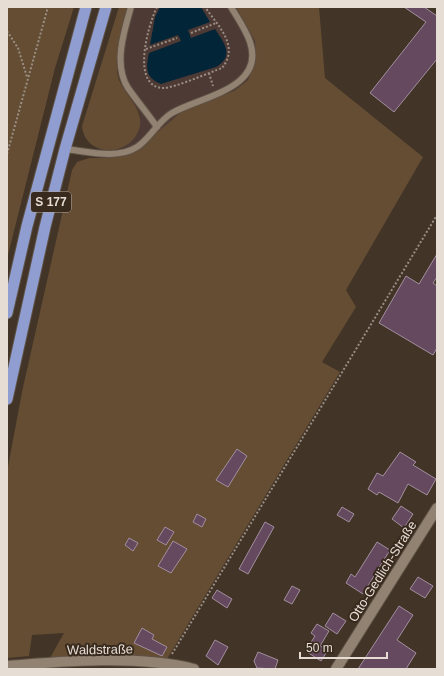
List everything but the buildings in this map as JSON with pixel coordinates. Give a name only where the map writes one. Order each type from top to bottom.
[{"type":"highway","name":"S 177","points":[[7,314],[28,218],[86,7]]},
{"type":"highway","name":"S 177","points":[[7,399],[45,227],[65,149],[106,7]]},
{"type":"street","name":"Otto-Gedlich-Straße","points":[[336,669],[437,508]]},
{"type":"street","name":"Waldstraße","points":[[7,666],[48,663],[144,662],[167,664],[194,669]]},
{"type":"lane","points":[[131,7],[123,38],[121,63],[122,76],[127,87],[157,127]]},
{"type":"lane","points":[[65,149],[106,154],[137,148],[171,114],[233,87],[243,78],[251,61],[250,42],[231,7]]},
{"type":"path","points":[[7,154],[48,7]]},
{"type":"path","points":[[157,7],[150,19],[143,68],[146,78],[152,84],[165,88],[222,68],[228,61],[230,51],[228,42],[204,7]]},
{"type":"path","points":[[191,33],[216,23]]},
{"type":"path","points":[[7,31],[18,48],[28,79]]},
{"type":"path","points":[[146,50],[177,38]]},
{"type":"path","points":[[209,73],[216,94]]},
{"type":"path","points":[[167,664],[437,215]]},
{"type":"shaded area","points":[[7,7],[74,7],[55,68],[7,259]]},
{"type":"shaded area","points":[[119,7],[128,7],[123,23],[118,51],[118,77],[134,103],[140,117],[140,124],[138,132],[133,140],[125,146],[107,150],[90,144],[85,136],[82,126]]},
{"type":"shaded area","points":[[128,7],[236,7],[255,41],[256,61],[248,80],[234,91],[211,100],[136,150],[106,158],[106,150],[121,148],[133,139],[139,131],[140,114],[122,87],[118,75],[117,61]]},
{"type":"shaded area","points":[[236,7],[319,7],[325,78],[423,157],[346,290],[356,307],[322,362],[340,372],[167,659],[143,656],[50,658],[64,633],[32,635],[29,656],[7,658],[7,472],[22,392],[72,170],[77,162],[89,158],[106,158],[136,150],[185,109],[234,91],[248,80],[256,61],[255,41]]},
{"type":"water","points":[[160,7],[201,7],[210,22],[188,30],[191,38],[215,29],[222,39],[226,49],[225,58],[222,63],[216,67],[161,84],[152,79],[149,75],[147,67],[149,53],[181,41],[178,35],[150,45],[155,17]]}]
